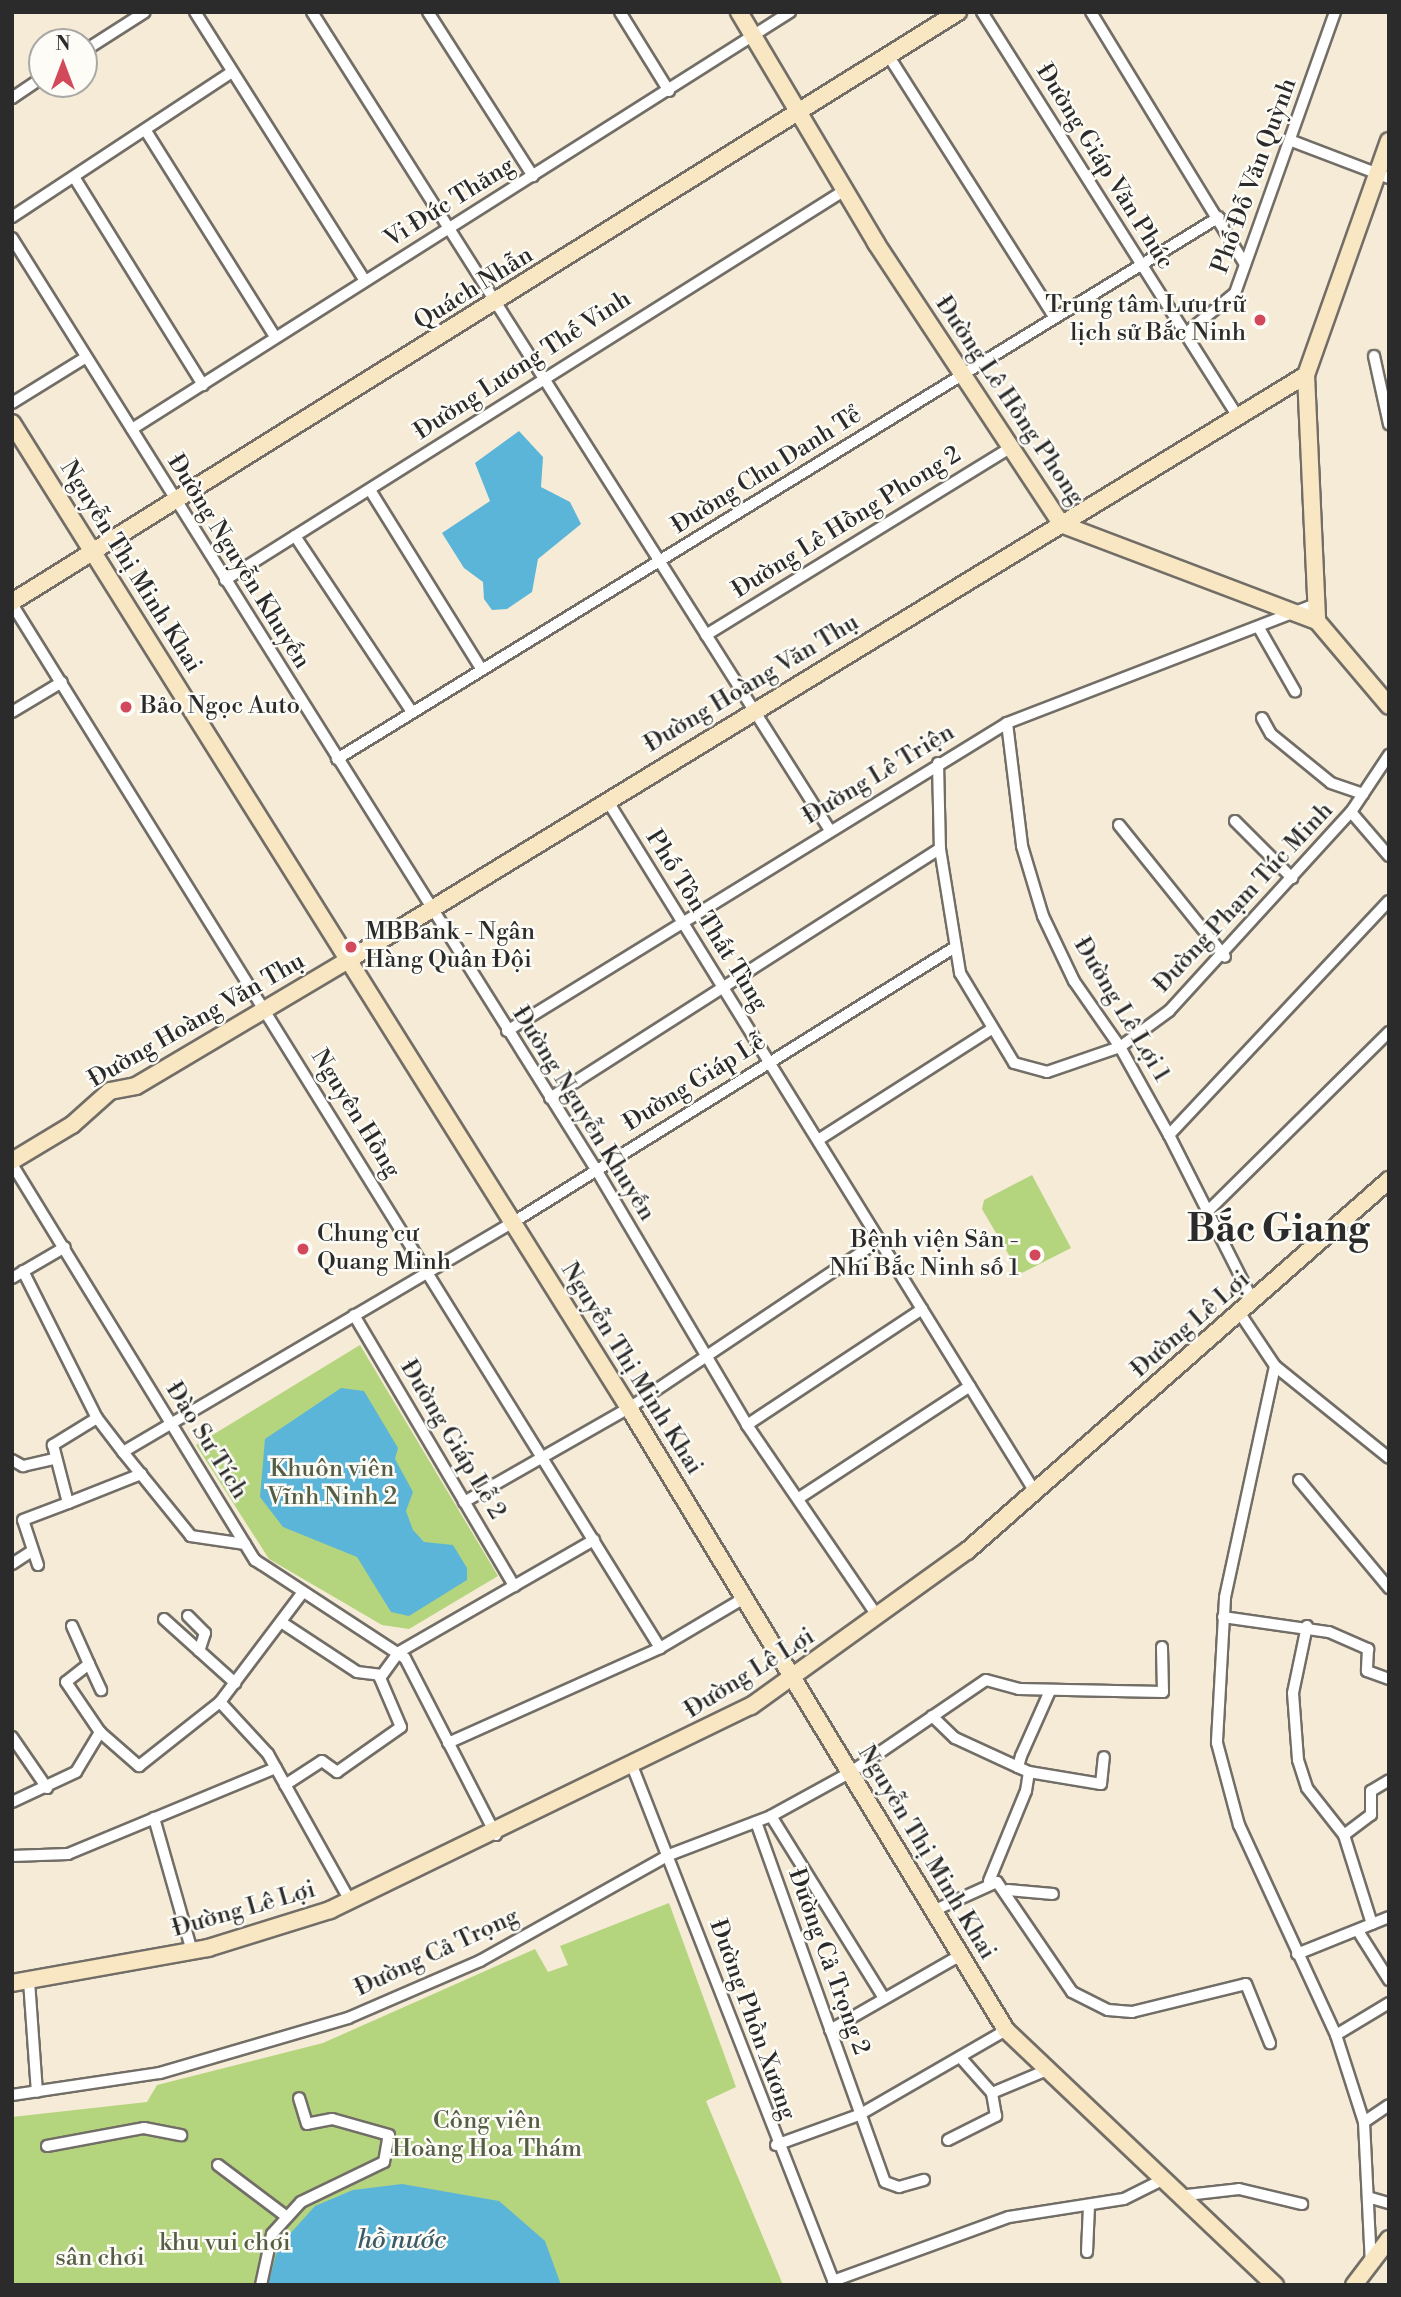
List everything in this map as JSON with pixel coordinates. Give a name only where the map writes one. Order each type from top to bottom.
[{"type":"street","points":[[98,42],[145,12]]},
{"type":"street","points":[[195,12],[365,281]]},
{"type":"street","points":[[312,12],[448,231],[829,829]]},
{"type":"street","points":[[428,12],[533,176]]},
{"type":"street","points":[[620,12],[669,91]]},
{"type":"street","name":"Đường Lê Hồng Phong","points":[[738,12],[845,190],[1061,524],[1300,612],[1317,621],[1389,706]]},
{"type":"street","name":"Vi Đức Thăng","points":[[132,429],[790,12]]},
{"type":"street","name":"Quách Nhẫn","points":[[12,603],[958,12]]},
{"type":"street","name":"Đường Giáp Văn Phúc","points":[[982,12],[1237,415]]},
{"type":"street","points":[[1091,12],[1219,217],[1245,264]]},
{"type":"street","name":"Phố Đỗ Văn Quỳnh","points":[[1185,334],[1232,298],[1292,141],[1335,12]]},
{"type":"street","points":[[888,55],[1053,315]]},
{"type":"street","points":[[12,217],[233,72]]},
{"type":"street","points":[[12,98],[28,87]]},
{"type":"street","points":[[146,131],[275,337]]},
{"type":"street","points":[[1292,141],[1383,176]]},
{"type":"street","points":[[1317,621],[1306,374],[1383,176],[1389,141]]},
{"type":"street","points":[[74,177],[202,385]]},
{"type":"street","name":"Đường Lương Thế Vinh","points":[[225,580],[370,490],[541,376],[845,190]]},
{"type":"street","name":"Đường Chu Danh Tể","points":[[337,759],[962,374],[1053,315],[1219,217]]},
{"type":"street","name":"Đường Nguyễn Khuyến","points":[[12,238],[429,910],[597,1171],[747,1424],[878,1617]]},
{"type":"street","points":[[1374,356],[1389,424]]},
{"type":"street","points":[[12,403],[85,358]]},
{"type":"street","name":"Đường Hoàng Văn Thụ","points":[[12,1163],[72,1125],[110,1091],[136,1086],[265,1010],[753,709],[1306,374]]},
{"type":"street","name":"Nguyễn Thị Minh Khai","points":[[12,423],[350,959],[746,1597],[1006,2030],[1178,2196],[1275,2285]]},
{"type":"street","name":"Đường Lê Hồng Phong 2","points":[[705,635],[1011,447]]},
{"type":"street","points":[[370,490],[481,668]]},
{"type":"street","points":[[295,536],[412,712]]},
{"type":"street","name":"Nguyên Hồng","points":[[12,603],[660,1648]]},
{"type":"street","name":"Đường Lê Triện","points":[[507,1031],[829,829],[1007,723],[1316,604]]},
{"type":"street","points":[[1259,628],[1296,691]]},
{"type":"street","points":[[12,712],[62,682]]},
{"type":"street","points":[[1262,718],[1271,734],[1331,783],[1363,794]]},
{"type":"street","name":"Đường Lê Lợi 1","points":[[1007,723],[1027,871],[1073,981],[1121,1047],[1253,1301]]},
{"type":"street","name":"Đường Phạm Túc Minh","points":[[938,763],[940,849],[952,948],[990,1030],[1014,1063],[1036,1071],[1056,1071],[1121,1047],[1225,957],[1352,812],[1389,755]]},
{"type":"street","name":"Phố Tôn Thất Tùng","points":[[607,800],[1035,1492]]},
{"type":"street","points":[[1352,812],[1389,856]]},
{"type":"street","points":[[1235,821],[1292,878]]},
{"type":"street","points":[[1119,825],[1225,957]]},
{"type":"street","points":[[550,1098],[725,991],[940,849]]},
{"type":"street","points":[[1169,1135],[1389,901]]},
{"type":"street","name":"Đường Giáp Lễ","points":[[123,1452],[513,1223],[952,948]]},
{"type":"street","points":[[818,1140],[990,1030]]},
{"type":"street","points":[[1207,1212],[1389,1032]]},
{"type":"street","name":"Đào Sư Tích","points":[[12,1163],[262,1568],[399,1652]]},
{"type":"street","name":"Đường Lê Lợi","points":[[20,1982],[192,1951],[350,1901],[496,1835],[633,1768],[794,1676],[878,1617],[1035,1492],[1389,1180]]},
{"type":"street","points":[[464,1502],[629,1408],[880,1240]]},
{"type":"street","points":[[12,1278],[65,1247]]},
{"type":"street","points":[[23,1271],[97,1418],[191,1536],[245,1544]]},
{"type":"street","points":[[747,1424],[922,1309]]},
{"type":"street","points":[[1239,1312],[1275,1366],[1389,1458]]},
{"type":"street","name":"Đường Giáp Lễ 2","points":[[354,1315],[514,1586]]},
{"type":"street","points":[[1275,1366],[1238,1515],[1223,1617],[1217,1744],[1224,1783],[1297,1954],[1336,2035],[1364,2122],[1371,2198],[1371,2264]]},
{"type":"street","points":[[799,1498],[970,1386]]},
{"type":"street","points":[[68,1503],[53,1459],[57,1440],[97,1418]]},
{"type":"street","points":[[12,1460],[23,1466],[53,1459]]},
{"type":"street","points":[[38,1565],[18,1518],[68,1503],[141,1474]]},
{"type":"street","points":[[1299,1480],[1389,1588]]},
{"type":"street","points":[[380,1675],[399,1652],[594,1540]]},
{"type":"street","points":[[12,1564],[32,1551]]},
{"type":"street","points":[[89,1664],[65,1678],[100,1732],[139,1766],[219,1702],[302,1593]]},
{"type":"street","points":[[448,1743],[660,1648],[746,1597]]},
{"type":"street","points":[[188,1616],[205,1633],[199,1651]]},
{"type":"street","points":[[1223,1617],[1307,1626],[1368,1649],[1367,1671],[1389,1679]]},
{"type":"street","points":[[164,1619],[235,1683]]},
{"type":"street","points":[[281,1622],[357,1672],[380,1675]]},
{"type":"street","points":[[72,1626],[101,1690]]},
{"type":"street","points":[[1307,1626],[1293,1693],[1296,1748],[1307,1788],[1344,1835],[1372,1924]]},
{"type":"street","points":[[1018,1767],[1050,1691],[1163,1692],[1162,1647]]},
{"type":"street","points":[[399,1652],[496,1835]]},
{"type":"street","points":[[285,1785],[321,1761],[337,1772],[401,1727],[380,1675]]},
{"type":"street","name":"Đường Cả Trọng","points":[[12,2095],[195,2064],[348,2018],[472,1965],[669,1855],[771,1816],[851,1772],[932,1716],[994,1679],[1010,1689],[1050,1691]]},
{"type":"street","points":[[219,1702],[276,1768],[350,1901]]},
{"type":"street","points":[[932,1716],[955,1738],[1029,1773],[1101,1784],[1104,1757]]},
{"type":"street","points":[[12,1802],[47,1788],[81,1767],[100,1732]]},
{"type":"street","points":[[12,1737],[47,1788]]},
{"type":"street","points":[[12,1856],[68,1854],[276,1768]]},
{"type":"street","name":"Đường Phồn Xương","points":[[633,1768],[669,1855],[775,2145],[834,2283]]},
{"type":"street","points":[[935,1910],[989,1881],[1029,1773]]},
{"type":"street","points":[[1344,1835],[1371,1815],[1371,1791],[1389,1780]]},
{"type":"street","points":[[771,1816],[884,1998]]},
{"type":"street","points":[[154,1818],[192,1951]]},
{"type":"street","name":"Đường Cả Trọng 2","points":[[756,1822],[885,2182],[899,2187],[924,2180]]},
{"type":"street","points":[[989,1881],[1007,1890],[1053,1894]]},
{"type":"street","points":[[1007,1890],[1036,1946],[1072,1992],[1108,2010],[1132,2011],[1246,1984],[1270,2043]]},
{"type":"street","points":[[1297,1954],[1389,1917]]},
{"type":"street","points":[[1358,1931],[1389,1980]]},
{"type":"street","points":[[830,2030],[961,1955]]},
{"type":"street","points":[[20,1982],[37,2092]]},
{"type":"street","points":[[1336,2035],[1389,2004]]},
{"type":"street","points":[[775,2145],[859,2115],[1006,2030]]},
{"type":"street","points":[[948,2140],[992,2121],[992,2093],[960,2057]]},
{"type":"street","points":[[992,2093],[1047,2070]]},
{"type":"street","points":[[261,2285],[272,2234],[301,2202],[384,2162],[389,2135],[332,2119],[307,2124],[299,2098]]},
{"type":"street","points":[[1364,2122],[1389,2105]]},
{"type":"street","points":[[47,2146],[144,2128],[181,2135]]},
{"type":"street","points":[[218,2165],[287,2217]]},
{"type":"street","points":[[834,2283],[1037,2208],[1089,2206],[1162,2180]]},
{"type":"street","points":[[1178,2196],[1239,2189],[1302,2204]]},
{"type":"street","points":[[1371,2198],[1389,2203]]},
{"type":"street","points":[[1087,2252],[1089,2206]]},
{"type":"street","points":[[1354,2285],[1389,2239]]},
{"type":"green space","points":[[1032,1175],[1071,1248],[1020,1274],[982,1209],[984,1200]]},
{"type":"green space","name":"Khuôn viên Vĩnh Ninh 2","points":[[360,1345],[498,1576],[409,1629],[382,1625],[269,1559],[196,1445]]},
{"type":"green space","name":"Công viên Hoàng Hoa Thám","points":[[669,1903],[736,2087],[706,2101],[783,2285],[12,2285],[12,2117],[147,2102],[157,2085],[323,2043],[535,1949],[548,1972],[568,1965],[560,1946]]},
{"type":"water","points":[[519,431],[543,457],[541,487],[570,502],[581,524],[538,559],[532,592],[507,609],[492,610],[484,599],[483,582],[464,568],[442,533],[490,501],[475,463]]},
{"type":"water","points":[[341,1388],[364,1391],[398,1448],[395,1459],[413,1492],[406,1511],[413,1530],[424,1542],[453,1545],[467,1568],[467,1580],[409,1616],[391,1612],[357,1557],[283,1527],[260,1497],[265,1439]]},
{"type":"water","name":"hồ nước","points":[[402,2184],[499,2201],[545,2241],[561,2285],[268,2285],[278,2247],[315,2206],[353,2190]]},
{"type":"place","name":"Trung tâm Lưu trữ lịch sử Bắc Ninh","points":[[1260,320]]},
{"type":"place","name":"Bảo Ngọc Auto","points":[[126,707]]},
{"type":"place","name":"MBBank - Ngân Hàng Quân Đội","points":[[351,947]]},
{"type":"place","name":"Chung cư Quang Minh","points":[[303,1249]]},
{"type":"place","name":"Bệnh viện Sản - Nhi Bắc Ninh số 1","points":[[1035,1255]]},
{"type":"district","name":"Bắc Giang","points":[[1278,1230]]},
{"type":"park label","name":"khu vui chơi","points":[[225,2244]]},
{"type":"park label","name":"sân chơi","points":[[100,2259]]}]
